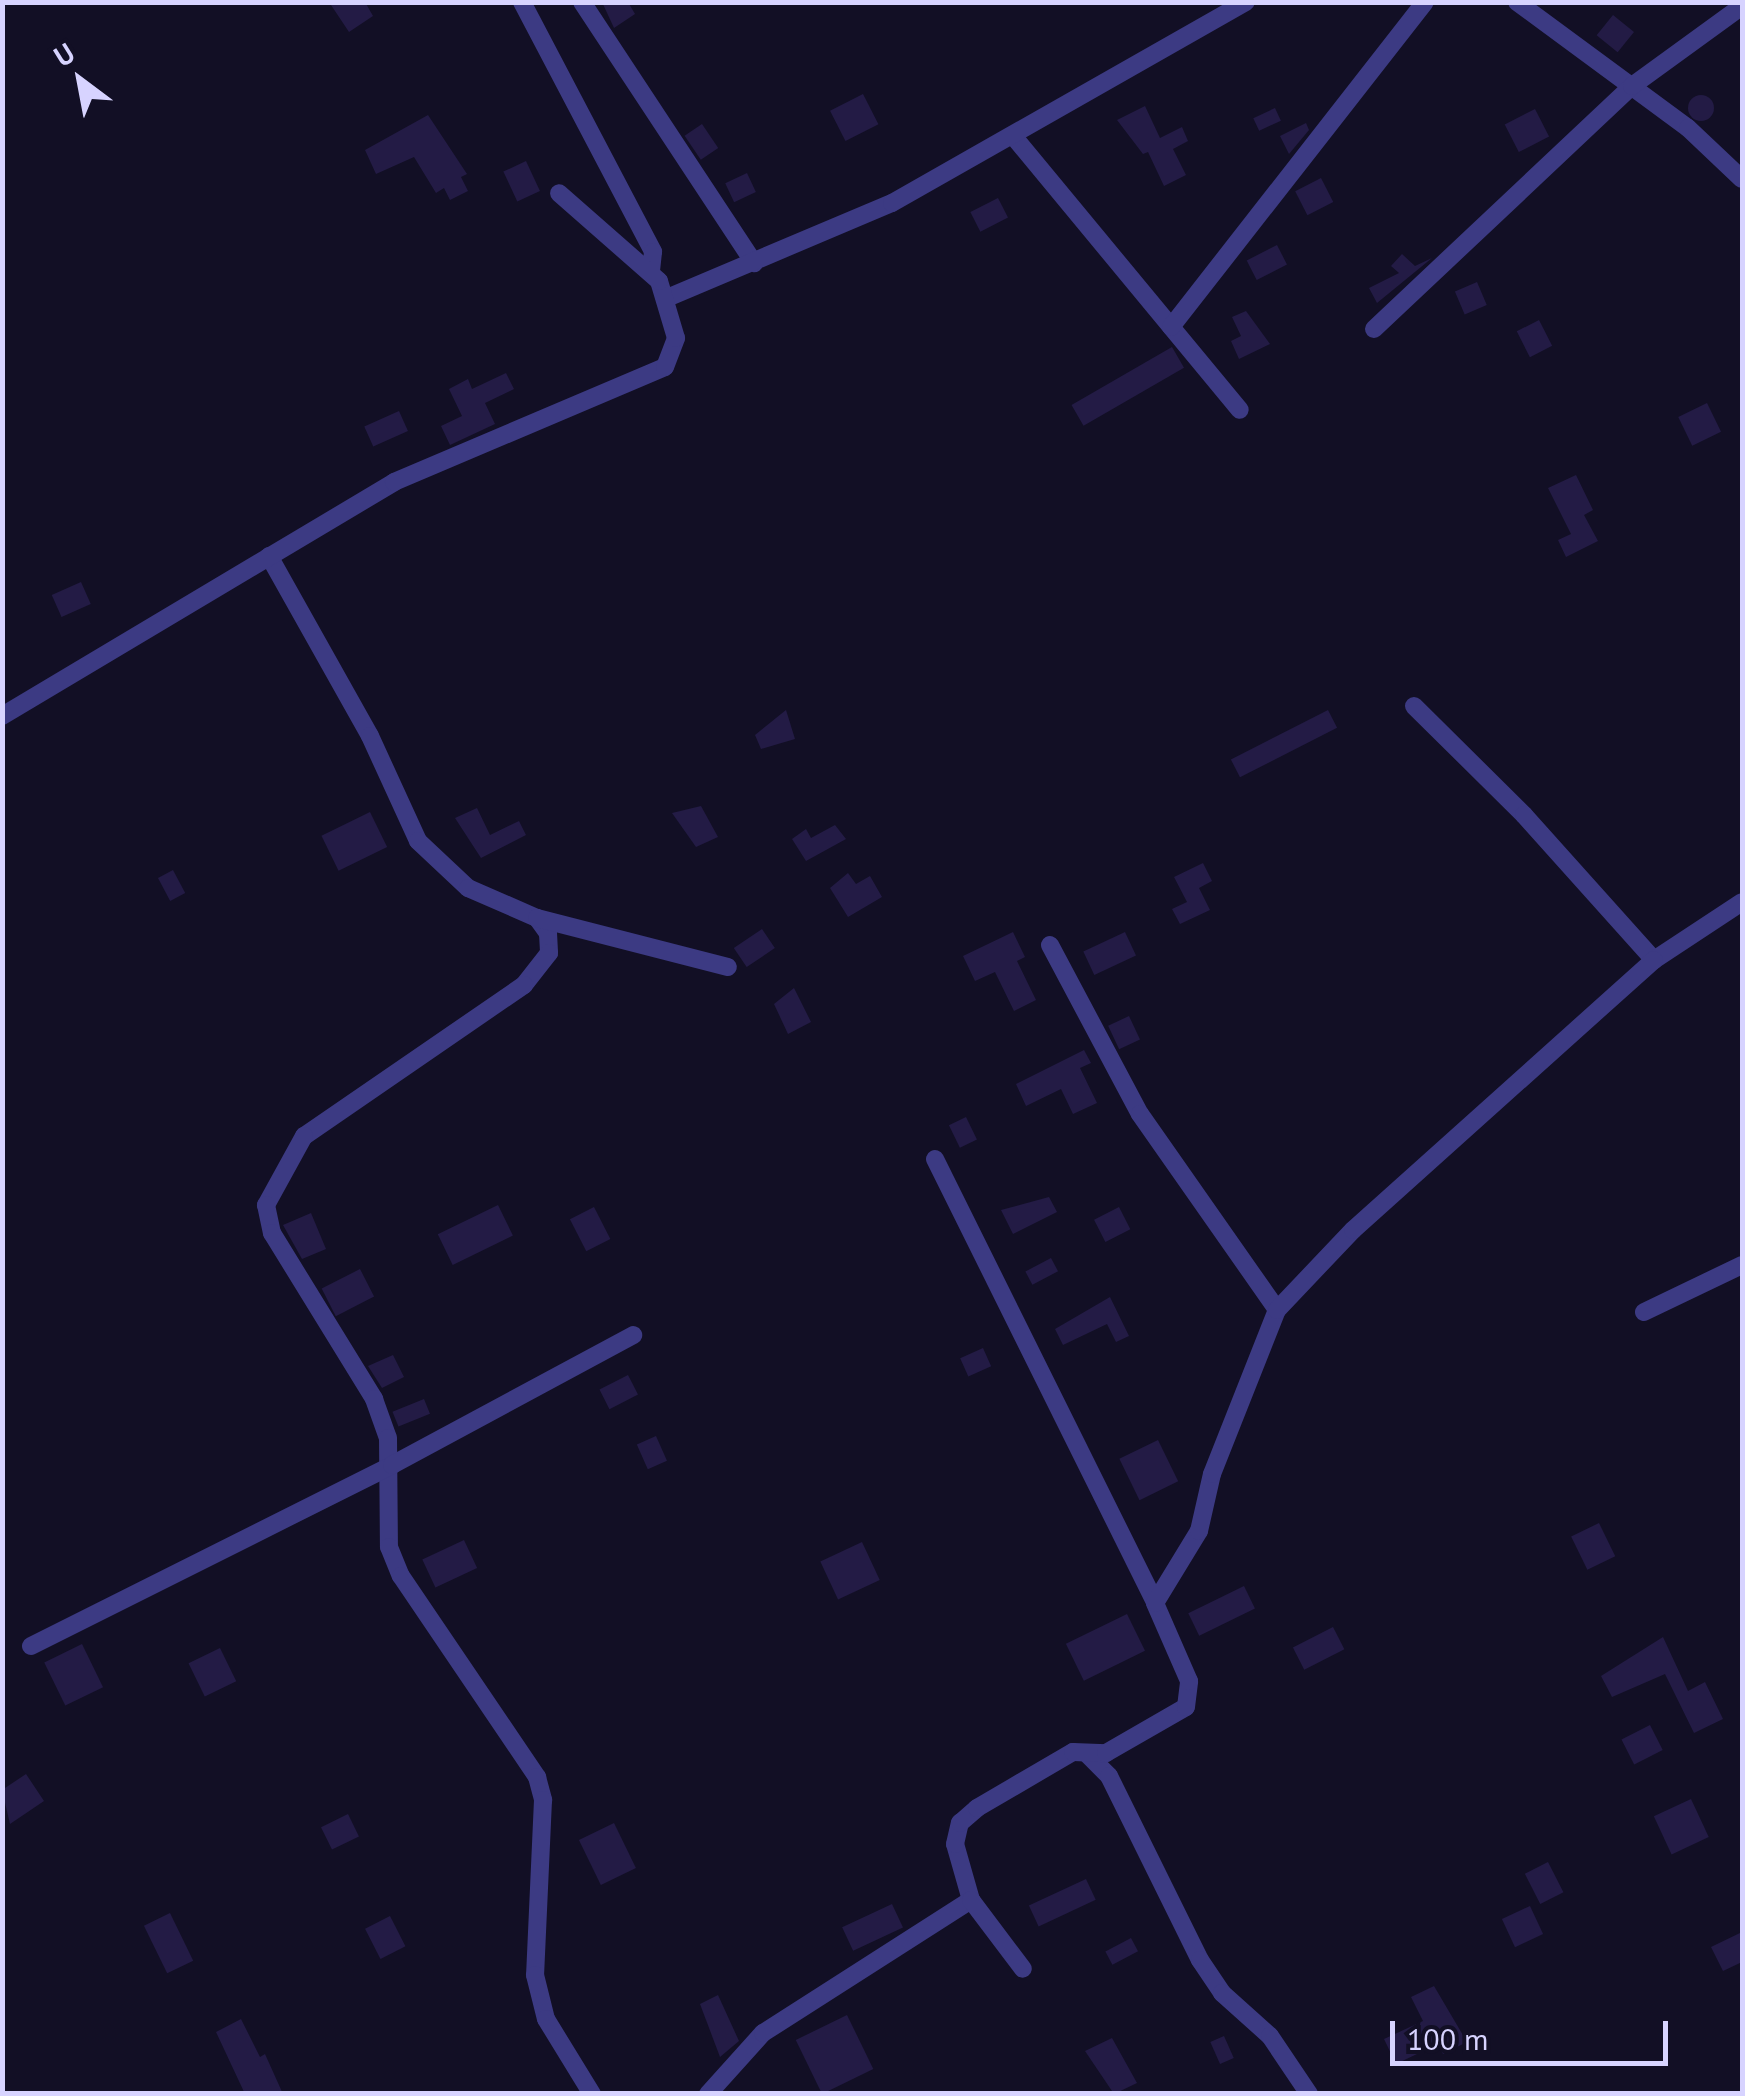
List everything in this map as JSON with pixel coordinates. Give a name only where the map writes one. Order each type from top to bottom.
[{"type":"street","points":[[522,2],[653,252],[651,270]]},
{"type":"street","points":[[582,2],[754,263]]},
{"type":"street","points":[[667,298],[892,203],[1246,2]]},
{"type":"street","points":[[1170,326],[1425,2]]},
{"type":"street","points":[[1516,2],[1632,86],[1742,178]]},
{"type":"street","points":[[1374,329],[1632,86],[1742,6]]},
{"type":"street","points":[[1014,137],[1240,410]]},
{"type":"street","points":[[2,716],[394,482],[648,380],[672,354],[667,298],[651,270],[560,193]]},
{"type":"street","points":[[269,556],[370,736],[418,841],[468,888],[537,918],[728,967]]},
{"type":"street","points":[[1414,706],[1524,814],[1654,960]]},
{"type":"street","points":[[1155,1603],[1199,1530],[1212,1474],[1277,1310],[1367,1217],[1654,960],[1742,902]]},
{"type":"street","points":[[537,918],[548,933],[549,953],[540,970],[304,1136],[266,1205],[272,1233],[374,1399],[392,1465],[389,1547],[400,1576],[537,1778],[542,1800],[534,1975],[552,2034],[592,2094]]},
{"type":"street","points":[[1050,945],[1140,1114],[1277,1310]]},
{"type":"street","points":[[936,1160],[1155,1603],[1191,1696],[1173,1718],[1106,1753],[1073,1752],[1024,1777],[960,1824],[956,1864],[970,1900],[1023,1968]]},
{"type":"street","points":[[1644,1312],[1742,1266]]},
{"type":"street","points":[[31,1646],[392,1465],[633,1335]]},
{"type":"street","points":[[1087,1754],[1109,1776],[1200,1960],[1222,1993],[1270,2036],[1309,2094]]},
{"type":"street","points":[[708,2094],[763,2032],[970,1900]]},
{"type":"building","points":[[329,2],[365,2],[373,16],[349,32]]},
{"type":"building","points":[[602,2],[628,2],[635,14],[614,28]]},
{"type":"building","points":[[1613,15],[1634,32],[1618,52],[1597,35]]},
{"type":"building","points":[[863,94],[878,124],[845,141],[830,111]]},
{"type":"building","points":[[1701,95],[1710,99],[1714,108],[1710,117],[1701,121],[1692,117],[1688,108],[1692,99]]},
{"type":"building","points":[[1145,106],[1160,138],[1182,127],[1188,141],[1173,149],[1186,175],[1164,186],[1148,152],[1143,154],[1117,120]]},
{"type":"building","points":[[1275,108],[1281,121],[1259,131],[1253,118]]},
{"type":"building","points":[[1535,109],[1549,137],[1519,152],[1505,124]]},
{"type":"building","points":[[428,115],[467,174],[461,177],[468,191],[450,200],[444,188],[436,193],[414,157],[376,174],[365,150]]},
{"type":"building","points":[[1306,123],[1309,130],[1289,154],[1280,136]]},
{"type":"building","points":[[702,124],[718,148],[701,160],[685,136]]},
{"type":"building","points":[[526,161],[540,191],[517,201],[503,172]]},
{"type":"building","points":[[747,173],[756,192],[734,202],[725,183]]},
{"type":"building","points":[[1321,178],[1333,202],[1307,215],[1295,191]]},
{"type":"building","points":[[998,198],[1008,218],[980,232],[970,212]]},
{"type":"building","points":[[1277,245],[1287,265],[1257,280],[1247,260]]},
{"type":"building","points":[[1402,254],[1415,266],[1432,258],[1377,303],[1369,288],[1399,273],[1391,266]]},
{"type":"building","points":[[1477,282],[1487,305],[1465,314],[1455,291]]},
{"type":"building","points":[[1246,311],[1270,344],[1239,359],[1231,341],[1241,336],[1232,317]]},
{"type":"building","points":[[1539,320],[1552,346],[1530,357],[1517,331]]},
{"type":"building","points":[[1172,347],[1184,368],[1084,426],[1072,405]]},
{"type":"building","points":[[506,373],[514,389],[485,403],[495,424],[450,445],[441,426],[462,416],[449,389],[468,379],[472,389]]},
{"type":"building","points":[[1707,403],[1721,432],[1692,446],[1678,417]]},
{"type":"building","points":[[399,411],[408,431],[373,447],[364,426]]},
{"type":"building","points":[[1576,475],[1593,510],[1584,515],[1598,541],[1566,557],[1558,540],[1571,534],[1548,488]]},
{"type":"building","points":[[81,582],[91,604],[62,617],[52,595]]},
{"type":"building","points":[[786,710],[795,739],[761,749],[755,735]]},
{"type":"building","points":[[1328,710],[1337,728],[1240,777],[1231,759]]},
{"type":"building","points":[[701,806],[718,837],[696,847],[672,813]]},
{"type":"building","points":[[477,808],[490,835],[519,821],[526,835],[481,858],[455,818]]},
{"type":"building","points":[[370,812],[387,847],[339,871],[321,836]]},
{"type":"building","points":[[835,825],[846,839],[806,861],[792,839],[806,829],[811,838]]},
{"type":"building","points":[[1203,863],[1212,881],[1199,888],[1210,910],[1180,924],[1172,909],[1187,902],[1174,877]]},
{"type":"building","points":[[173,870],[185,893],[170,901],[158,878]]},
{"type":"building","points":[[848,873],[856,884],[870,876],[882,897],[848,917],[830,888]]},
{"type":"building","points":[[762,929],[775,948],[747,967],[734,948]]},
{"type":"building","points":[[1013,932],[1025,957],[1017,961],[1036,1000],[1014,1011],[995,972],[975,981],[963,956]]},
{"type":"building","points":[[1125,932],[1136,956],[1094,975],[1083,951]]},
{"type":"building","points":[[794,988],[811,1022],[788,1034],[774,1004]]},
{"type":"building","points":[[1129,1016],[1140,1040],[1119,1049],[1108,1026]]},
{"type":"building","points":[[1084,1050],[1091,1063],[1080,1068],[1097,1103],[1073,1114],[1061,1089],[1026,1106],[1016,1084]]},
{"type":"building","points":[[966,1117],[977,1139],[960,1148],[949,1125]]},
{"type":"building","points":[[1049,1197],[1057,1212],[1013,1234],[1001,1210]]},
{"type":"building","points":[[498,1205],[513,1236],[453,1265],[438,1234]]},
{"type":"building","points":[[594,1207],[610,1239],[586,1251],[570,1219]]},
{"type":"building","points":[[1119,1207],[1130,1229],[1105,1242],[1094,1220]]},
{"type":"building","points":[[311,1213],[326,1249],[302,1259],[283,1225]]},
{"type":"building","points":[[1051,1258],[1058,1271],[1032,1285],[1025,1272]]},
{"type":"building","points":[[360,1269],[374,1297],[336,1316],[322,1289]]},
{"type":"building","points":[[1110,1297],[1129,1336],[1116,1342],[1107,1324],[1063,1345],[1055,1329]]},
{"type":"building","points":[[983,1348],[991,1366],[968,1376],[960,1358]]},
{"type":"building","points":[[393,1355],[404,1377],[382,1388],[368,1366]]},
{"type":"building","points":[[628,1375],[638,1395],[609,1409],[599,1390]]},
{"type":"building","points":[[424,1399],[430,1414],[398,1427],[392,1412]]},
{"type":"building","points":[[656,1436],[667,1461],[648,1469],[637,1445]]},
{"type":"building","points":[[1158,1440],[1178,1481],[1140,1500],[1119,1459]]},
{"type":"building","points":[[1599,1523],[1615,1556],[1587,1570],[1571,1537]]},
{"type":"building","points":[[464,1540],[477,1568],[435,1588],[422,1559]]},
{"type":"building","points":[[862,1542],[880,1580],[838,1600],[820,1561]]},
{"type":"building","points":[[1244,1586],[1255,1608],[1199,1636],[1188,1613]]},
{"type":"building","points":[[1127,1614],[1145,1651],[1084,1681],[1066,1644]]},
{"type":"building","points":[[1333,1627],[1344,1649],[1304,1670],[1293,1647]]},
{"type":"building","points":[[1663,1637],[1688,1691],[1705,1682],[1723,1719],[1694,1733],[1665,1674],[1612,1697],[1601,1676]]},
{"type":"building","points":[[82,1644],[103,1687],[65,1706],[44,1662]]},
{"type":"building","points":[[220,1648],[236,1681],[205,1697],[189,1663]]},
{"type":"building","points":[[1650,1725],[1663,1750],[1634,1764],[1621,1740]]},
{"type":"building","points":[[26,1774],[44,1801],[10,1824],[2,1790]]},
{"type":"building","points":[[1691,1799],[1709,1837],[1672,1854],[1654,1816]]},
{"type":"building","points":[[348,1814],[359,1836],[332,1850],[321,1827]]},
{"type":"building","points":[[614,1823],[636,1868],[601,1885],[579,1840]]},
{"type":"building","points":[[1548,1862],[1563,1892],[1540,1904],[1525,1874]]},
{"type":"building","points":[[1086,1879],[1096,1900],[1039,1926],[1029,1906]]},
{"type":"building","points":[[892,1904],[903,1928],[853,1951],[842,1927]]},
{"type":"building","points":[[1530,1906],[1543,1934],[1515,1947],[1502,1919]]},
{"type":"building","points":[[170,1913],[193,1961],[167,1973],[144,1926]]},
{"type":"building","points":[[390,1916],[405,1946],[380,1959],[365,1929]]},
{"type":"building","points":[[1742,1932],[1742,1962],[1723,1971],[1711,1947]]},
{"type":"building","points":[[1131,1938],[1138,1951],[1112,1965],[1105,1952]]},
{"type":"building","points":[[1434,1986],[1467,2042],[1443,2054],[1438,2044],[1396,2064],[1384,2039],[1423,2021],[1411,1997]]},
{"type":"building","points":[[718,1995],[739,2041],[720,2057],[700,2004]]},
{"type":"building","points":[[847,2015],[873,2069],[822,2094],[796,2040]]},
{"type":"building","points":[[241,2019],[260,2057],[265,2054],[283,2094],[245,2094],[216,2032]]},
{"type":"building","points":[[1224,2036],[1234,2058],[1220,2064],[1210,2042]]},
{"type":"building","points":[[1112,2038],[1137,2083],[1114,2094],[1085,2051]]}]
